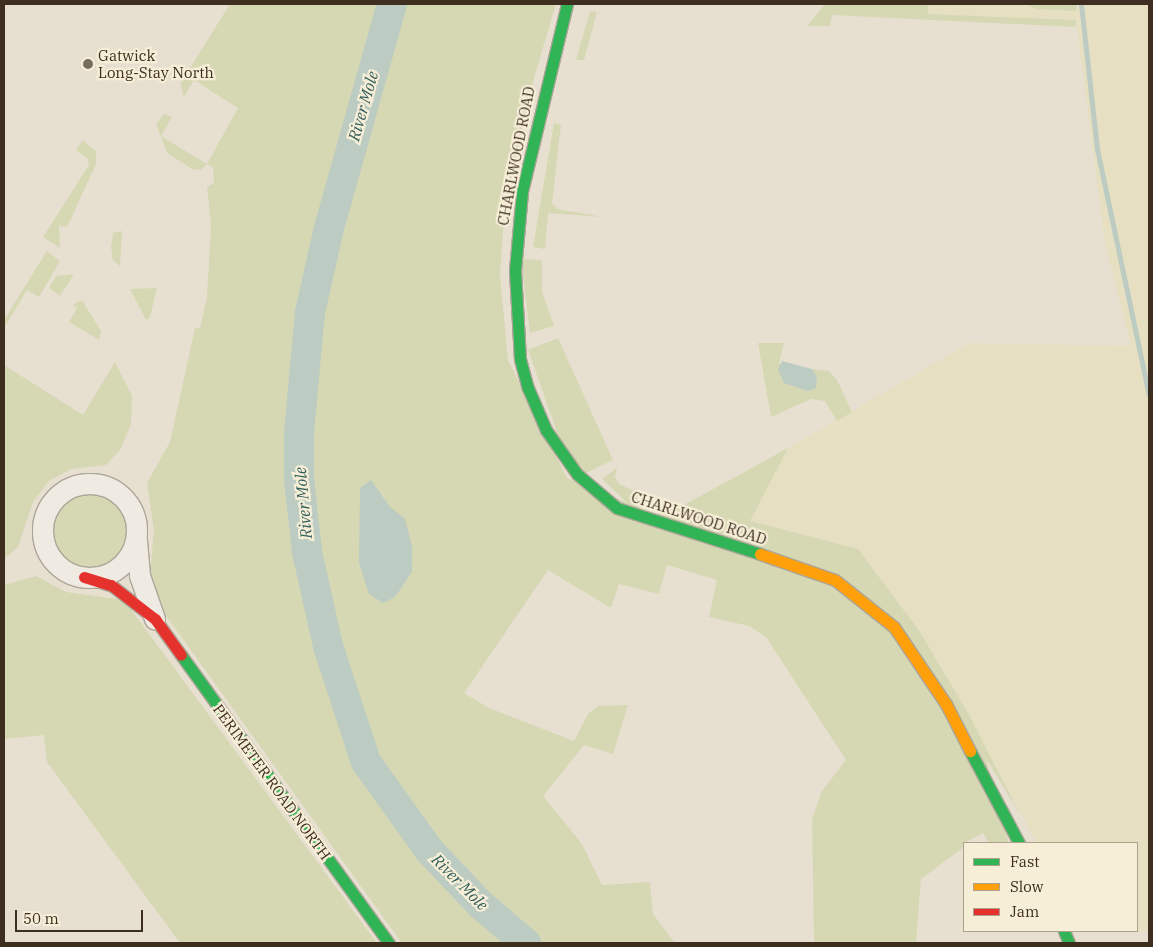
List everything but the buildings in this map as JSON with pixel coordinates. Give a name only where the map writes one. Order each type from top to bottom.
[{"type":"street","name":"CHARLWOOD ROAD","points":[[567,4],[522,192],[514,270],[520,358],[528,388],[546,430],[577,474],[617,508],[796,565],[835,580],[867,602],[894,627],[946,704],[1018,842]]},
{"type":"street","points":[[83,484],[109,487],[129,503],[138,532],[130,556],[117,569],[99,577],[84,577],[61,567],[46,547],[45,517],[58,496],[83,484]]},
{"type":"street","name":"PERIMETER ROAD NORTH","points":[[138,532],[138,571],[155,619]]},
{"type":"street","name":"PERIMETER ROAD NORTH","points":[[84,577],[112,584],[155,619],[389,943]]},
{"type":"shaded area","points":[[928,4],[1149,4],[1149,931],[1138,931],[1138,842],[1036,842],[935,655],[858,549],[749,521],[788,448],[970,343],[1131,346],[1105,244],[1076,20],[927,14]]},
{"type":"shaded area","points":[[782,361],[812,369],[817,377],[816,388],[808,391],[784,383],[778,370]]},
{"type":"shaded area","points":[[371,480],[390,507],[405,519],[412,546],[412,572],[395,597],[383,603],[369,594],[359,563],[360,488]]},
{"type":"green space","points":[[230,4],[556,4],[534,78],[505,204],[500,275],[508,360],[567,478],[658,515],[663,501],[682,506],[788,448],[750,521],[858,549],[920,632],[969,715],[1022,818],[986,758],[1009,842],[988,842],[983,833],[963,842],[963,848],[921,879],[916,943],[814,943],[812,819],[822,791],[846,760],[766,637],[749,626],[709,617],[717,580],[667,565],[659,594],[619,584],[611,608],[548,570],[464,693],[489,708],[574,741],[588,714],[598,706],[628,705],[613,754],[584,745],[543,796],[582,844],[602,885],[650,882],[653,914],[675,943],[402,943],[164,613],[150,574],[154,530],[147,483],[170,442],[195,328],[200,328],[207,298],[211,226],[207,187],[214,183],[213,168],[207,164],[238,108],[194,80],[184,97],[180,84]]},
{"type":"green space","points":[[825,4],[928,4],[928,14],[1076,20],[1076,27],[832,15],[830,26],[807,26]]},
{"type":"green space","points":[[1025,4],[1077,4],[1076,11],[1037,9]]},
{"type":"green space","points":[[590,11],[597,12],[584,60],[576,60]]},
{"type":"green space","points":[[164,114],[172,117],[161,136],[207,164],[201,170],[192,169],[167,153],[156,124]]},
{"type":"green space","points":[[554,123],[561,125],[552,203],[557,209],[603,217],[548,213],[545,249],[533,247]]},
{"type":"green space","points":[[83,140],[96,152],[96,164],[67,227],[59,226],[60,248],[43,237],[89,165],[87,158],[76,150]]},
{"type":"green space","points":[[122,231],[120,266],[113,260],[111,247],[113,233]]},
{"type":"green space","points":[[47,251],[60,261],[39,297],[27,290],[4,328],[4,320]]},
{"type":"green space","points":[[521,259],[542,260],[542,292],[554,326],[530,333]]},
{"type":"green space","points":[[74,274],[60,296],[49,288],[56,276]]},
{"type":"green space","points":[[157,288],[150,317],[146,320],[130,289]]},
{"type":"green space","points":[[82,300],[101,331],[99,340],[69,322],[77,308],[73,305]]},
{"type":"green space","points":[[558,338],[613,460],[584,474],[559,438],[528,350]]},
{"type":"green space","points":[[758,343],[784,343],[779,363],[816,388],[817,377],[812,369],[829,371],[837,380],[852,412],[837,421],[825,401],[811,399],[771,417]]},
{"type":"green space","points":[[115,362],[132,396],[131,425],[120,450],[106,465],[71,469],[49,481],[33,502],[18,547],[4,559],[4,365],[83,415]]},
{"type":"green space","points":[[617,468],[615,477],[619,484],[645,496],[639,514],[602,479]]},
{"type":"green space","points":[[90,493],[105,496],[117,504],[125,516],[128,531],[125,546],[117,558],[105,566],[90,569],[75,566],[63,558],[55,546],[52,531],[55,516],[63,504],[75,496]]},
{"type":"green space","points":[[36,576],[66,592],[124,600],[377,943],[180,943],[47,762],[44,735],[4,739],[4,585]]},
{"type":"waterway","name":"River Mole","points":[[392,4],[329,228],[310,312],[299,432],[299,479],[307,552],[328,646],[366,762],[429,850],[481,905],[526,943]]},
{"type":"waterway","points":[[1081,4],[1097,149],[1149,395]]},
{"type":"traffic: fast","points":[[567,4],[522,192],[515,270],[520,359],[528,388],[546,430],[577,474],[617,508],[760,554]]},
{"type":"traffic: fast","points":[[181,655],[389,943]]},
{"type":"traffic: fast","points":[[970,751],[1018,842]]},
{"type":"traffic: fast","points":[[1064,932],[1069,943]]},
{"type":"traffic: slow","points":[[760,554],[835,580],[894,627],[946,704],[970,751]]},
{"type":"traffic: jam","points":[[84,577],[111,585],[155,619],[181,655]]},
{"type":"place","name":"Gatwick Long-Stay North","points":[[88,64]]}]
